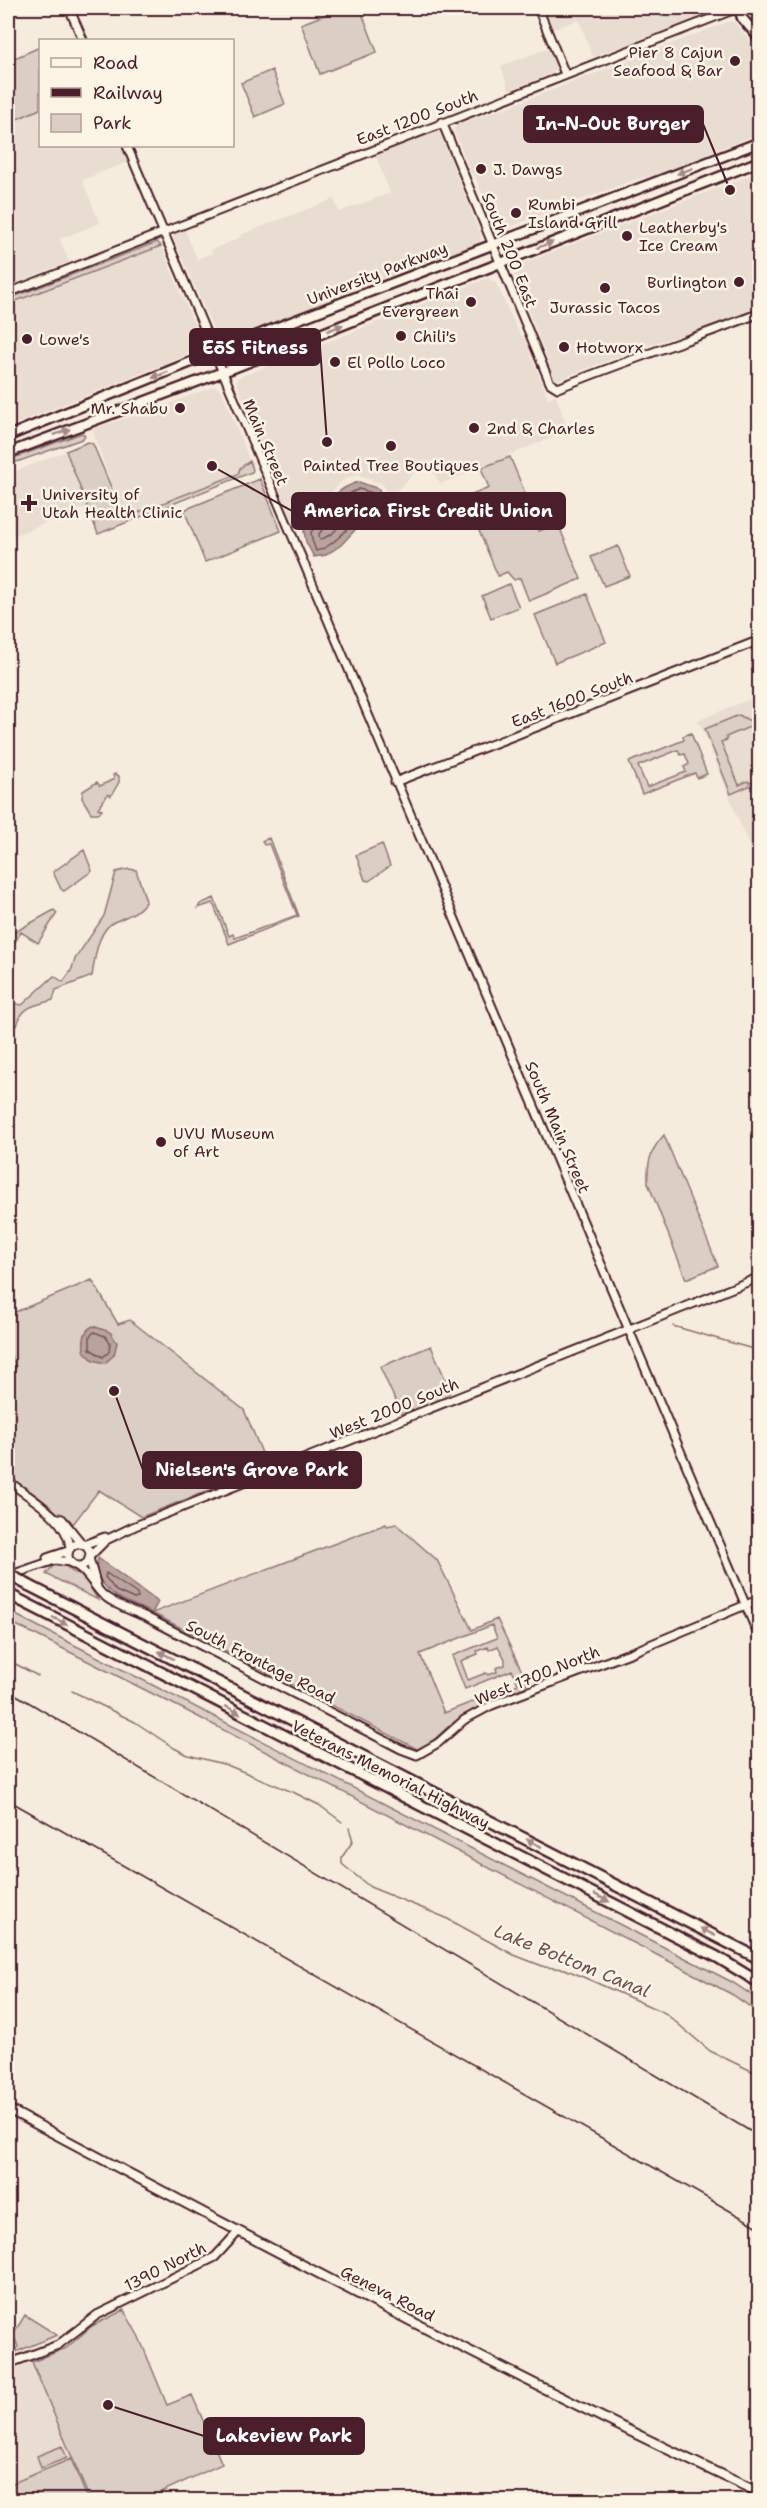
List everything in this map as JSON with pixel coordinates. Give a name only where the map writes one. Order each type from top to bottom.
[{"type":"highway","name":"Veterans Memorial Highway","points":[[8,1575],[759,1959]]},
{"type":"highway","name":"Veterans Memorial Highway","points":[[8,1594],[717,1957],[759,1983]]},
{"type":"main road","points":[[739,8],[750,12],[759,22]]},
{"type":"main road","points":[[739,8],[742,18],[759,39]]},
{"type":"main road","name":"University Parkway","points":[[8,436],[278,327],[759,142]]},
{"type":"main road","points":[[8,453],[222,372],[759,161]]},
{"type":"main road","name":"Geneva Road","points":[[8,2109],[238,2232],[643,2437],[759,2493]]},
{"type":"street","points":[[69,8],[83,39]]},
{"type":"street","points":[[538,8],[565,74]]},
{"type":"street","name":"East 1200 South","points":[[8,293],[739,8]]},
{"type":"street","name":"South 200 East","points":[[442,122],[499,263],[550,383],[554,387],[558,388],[672,343],[703,335],[759,313]]},
{"type":"street","name":"Main Street","points":[[127,147],[394,782]]},
{"type":"street","name":"East 1600 South","points":[[394,782],[759,640]]},
{"type":"street","name":"South Main Street","points":[[394,782],[695,1484],[759,1639]]},
{"type":"street","name":"West 2000 South","points":[[89,1557],[106,1540],[135,1526],[759,1277]]},
{"type":"street","points":[[8,1481],[54,1517],[67,1533],[74,1564]]},
{"type":"street","points":[[54,1517],[63,1519],[88,1549],[97,1587]]},
{"type":"street","name":"West 2000 South","points":[[83,1544],[99,1540],[127,1526],[135,1526]]},
{"type":"street","points":[[24,1570],[41,1560],[69,1550],[75,1544],[83,1544]]},
{"type":"street","points":[[8,1575],[55,1560],[84,1564],[89,1557]]},
{"type":"street","name":"South Frontage Road","points":[[74,1564],[114,1603],[146,1617],[400,1749],[417,1755]]},
{"type":"street","name":"West 1700 North","points":[[417,1755],[438,1743],[464,1720],[492,1705],[676,1634],[759,1599]]},
{"type":"street","name":"1390 North","points":[[8,2364],[58,2345],[97,2315],[215,2257],[238,2232]]},
{"type":"shaded area","points":[[541,8],[720,8],[718,11],[593,57],[579,20],[552,29]]},
{"type":"shaded area","points":[[730,21],[735,23],[759,52],[759,133],[655,175],[633,180],[502,230],[499,229],[490,214],[475,176],[472,175],[454,131],[455,125],[513,105]]},
{"type":"shaded area","points":[[549,48],[556,65],[553,73],[509,90],[501,66]]},
{"type":"shaded area","points":[[39,109],[39,147],[121,147],[128,162],[82,180],[100,223],[60,239],[69,262],[9,286],[8,281],[8,123]]},
{"type":"shaded area","points":[[438,129],[481,235],[478,244],[221,346],[173,237],[174,233],[184,228],[197,259],[241,237],[240,235],[334,199],[339,212],[390,193],[375,154]]},
{"type":"shaded area","points":[[759,172],[759,308],[709,327],[642,347],[558,380],[555,379],[514,273],[516,266]]},
{"type":"shaded area","points":[[161,246],[202,343],[201,349],[8,427],[8,304]]},
{"type":"shaded area","points":[[488,278],[496,283],[518,331],[525,340],[548,398],[556,395],[568,431],[509,455],[510,457],[440,484],[431,467],[419,468],[399,489],[387,497],[383,484],[359,474],[343,480],[299,529],[298,525],[294,526],[237,384],[237,378]]},
{"type":"shaded area","points":[[215,386],[222,392],[250,461],[240,468],[238,474],[123,518],[93,431],[95,428]]},
{"type":"shaded area","points":[[66,451],[87,507],[8,538],[8,474]]},
{"type":"shaded area","points":[[759,695],[759,871],[702,728],[697,721]]},
{"type":"shaded area","points":[[32,2362],[89,2500],[8,2500],[8,2371]]},
{"type":"green space","points":[[342,8],[360,8],[377,52],[320,74],[301,24]]},
{"type":"green space","points":[[39,47],[39,109],[8,123],[8,61]]},
{"type":"green space","points":[[272,70],[285,104],[255,117],[241,83]]},
{"type":"green space","points":[[157,242],[161,246],[8,304],[8,299]]},
{"type":"green space","points":[[82,433],[85,436],[82,439],[8,465],[8,460]]},
{"type":"green space","points":[[88,442],[93,444],[124,518],[238,474],[240,468],[250,461],[253,470],[98,534],[66,451]]},
{"type":"green space","points":[[510,457],[525,493],[467,517],[459,500],[489,488],[481,468]]},
{"type":"green space","points":[[260,479],[281,531],[205,562],[184,510]]},
{"type":"green space","points":[[530,509],[539,531],[558,524],[581,579],[529,601],[520,578],[514,580],[507,572],[498,576],[479,531]]},
{"type":"green space","points":[[618,546],[630,576],[604,586],[591,557]]},
{"type":"green space","points":[[509,584],[519,607],[491,618],[482,596]]},
{"type":"green space","points":[[587,594],[606,642],[555,663],[535,615]]},
{"type":"green space","points":[[739,715],[748,720],[759,719],[759,723],[726,737],[727,740],[721,742],[739,785],[748,781],[756,783],[731,794],[705,729]]},
{"type":"green space","points":[[691,733],[707,774],[697,778],[695,773],[642,794],[629,762],[684,740],[683,736]],"holes":[[[678,750],[681,755],[685,754],[689,764],[684,767],[686,772],[647,787],[638,766]]]},
{"type":"green space","points":[[115,774],[119,776],[119,782],[111,796],[108,794],[98,808],[102,810],[99,813],[91,813],[82,798],[83,791],[97,782],[100,786],[114,779]]},
{"type":"green space","points":[[269,838],[299,916],[229,944],[213,903],[198,908],[200,904],[214,898],[229,936],[233,934],[235,938],[297,915],[269,844],[264,845],[262,841]]},
{"type":"green space","points":[[382,844],[390,866],[369,881],[365,880],[356,855]]},
{"type":"green space","points":[[84,850],[92,871],[64,891],[53,872]]},
{"type":"green space","points":[[136,870],[146,901],[136,911],[116,921],[105,931],[98,945],[92,976],[56,990],[53,1000],[30,1007],[22,1014],[17,1026],[8,1022],[11,1003],[22,1005],[54,976],[63,982],[71,971],[75,959],[104,916],[116,872]]},
{"type":"green space","points":[[54,910],[57,913],[38,943],[21,932],[8,954],[8,936]]},
{"type":"green space","points":[[664,1135],[718,1266],[686,1279],[648,1183],[650,1158],[655,1146]]},
{"type":"green space","points":[[92,1280],[118,1324],[130,1320],[244,1410],[268,1467],[141,1517],[99,1490],[73,1524],[8,1475],[8,1372],[16,1368],[8,1349],[8,1315]]},
{"type":"green space","points":[[431,1346],[450,1390],[448,1396],[402,1415],[380,1367]]},
{"type":"green space","points":[[386,1524],[387,1526],[396,1524],[437,1560],[472,1630],[497,1619],[527,1682],[526,1686],[467,1714],[419,1750],[152,1613]],"holes":[[[492,1625],[497,1638],[452,1656],[465,1689],[512,1670],[518,1684],[444,1713],[420,1654]],[[498,1646],[505,1659],[505,1665],[496,1668],[497,1672],[488,1675],[486,1673],[468,1680],[461,1661],[478,1654],[477,1651],[488,1647],[489,1650]]]},
{"type":"green space","points":[[64,1565],[73,1572],[83,1575],[98,1600],[46,1574],[53,1566]]},
{"type":"green space","points":[[8,1611],[732,1982],[759,2000],[759,2013],[733,1995],[684,1969],[183,1709],[8,1621]]},
{"type":"green space","points":[[124,2310],[139,2337],[167,2405],[192,2395],[222,2464],[144,2500],[90,2500],[32,2362],[66,2348],[92,2326]]},
{"type":"green space","points":[[25,2315],[57,2335],[16,2352],[15,2349],[18,2347],[12,2336]]},
{"type":"green space","points":[[62,2446],[67,2458],[41,2468],[37,2456]]},
{"type":"green space","points":[[71,2459],[88,2500],[8,2500],[8,2485]]},
{"type":"water","points":[[359,482],[379,489],[382,501],[341,545],[326,555],[314,557],[306,542],[304,531],[335,495],[342,489]]},
{"type":"water","points":[[93,1326],[110,1332],[117,1343],[114,1355],[105,1363],[93,1360],[84,1351],[85,1333]]},
{"type":"water","points":[[98,1558],[158,1602],[152,1613],[119,1598],[107,1588],[95,1572]]},
{"type":"waterway","points":[[673,1326],[760,1351]]},
{"type":"waterway","name":"Lake Bottom Canal","points":[[8,1660],[38,1676]]},
{"type":"waterway","name":"Lake Bottom Canal","points":[[72,1691],[135,1722],[188,1755],[227,1765],[295,1793],[319,1805],[342,1822]]},
{"type":"waterway","name":"Lake Bottom Canal","points":[[349,1828],[353,1841],[342,1857],[342,1864],[370,1887],[444,1917],[514,1955],[545,1967],[565,1969],[665,2013],[710,2051],[760,2075]]},
{"type":"railway","points":[[8,1690],[760,2137]]},
{"type":"railway","points":[[8,1800],[760,2228]]},
{"type":"place","name":"Pier 8 Cajun Seafood & Bar","points":[[735,61]]},
{"type":"place","name":"J. Dawgs","points":[[481,169]]},
{"type":"place","name":"In-N-Out Burger","points":[[730,190]]},
{"type":"place","name":"Rumbi Island Grill","points":[[516,213]]},
{"type":"place","name":"Leatherby's Ice Cream","points":[[627,236]]},
{"type":"place","name":"Burlington","points":[[739,282]]},
{"type":"place","name":"Jurassic Tacos","points":[[605,288]]},
{"type":"place","name":"Thai Evergreen","points":[[471,302]]},
{"type":"place","name":"Chili's","points":[[401,336]]},
{"type":"place","name":"Lowe's","points":[[27,339]]},
{"type":"place","name":"Hotworx","points":[[564,347]]},
{"type":"place","name":"El Pollo Loco","points":[[335,362]]},
{"type":"place","name":"Mr. Shabu","points":[[180,408]]},
{"type":"place","name":"2nd & Charles","points":[[474,428]]},
{"type":"place","name":"EōS Fitness","points":[[327,442]]},
{"type":"place","name":"Painted Tree Boutiques","points":[[391,446]]},
{"type":"place","name":"America First Credit Union","points":[[212,466]]},
{"type":"place","name":"University of Utah Health Clinic","points":[[29,503]]},
{"type":"place","name":"UVU Museum of Art","points":[[161,1142]]},
{"type":"place","name":"Nielsen's Grove Park","points":[[114,1391]]},
{"type":"place","name":"Lakeview Park","points":[[108,2405]]}]
